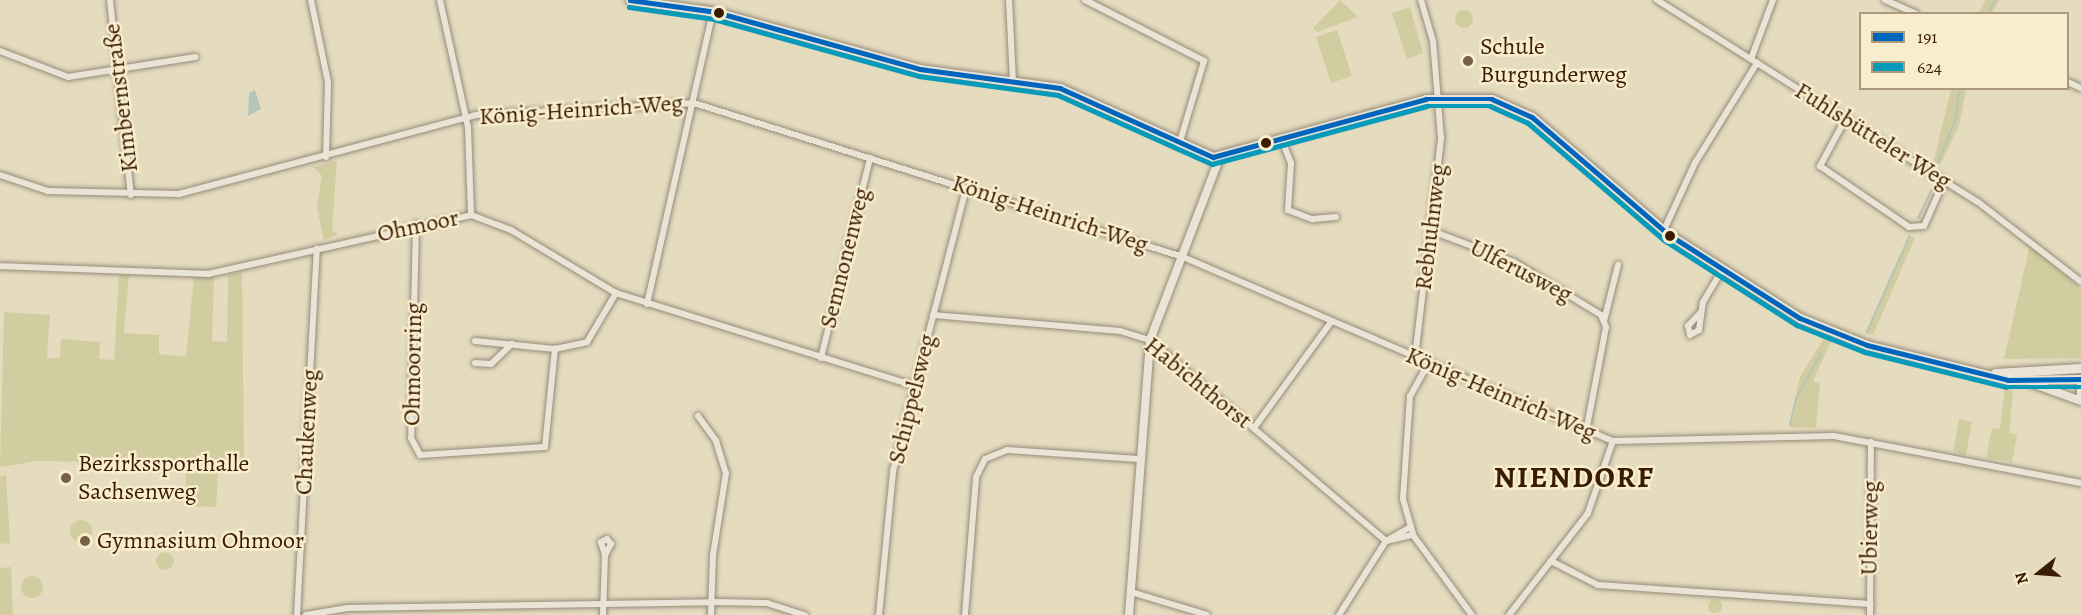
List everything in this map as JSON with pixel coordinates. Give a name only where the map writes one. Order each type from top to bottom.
[{"type":"main road","points":[[630,0],[713,12],[920,69],[1013,82],[1082,97],[1179,146],[1220,157],[1438,97],[1482,97],[1525,112],[1664,230],[1721,272],[1840,335],[2027,381],[2081,379]]},
{"type":"main road","points":[[1995,373],[2081,368]]},
{"type":"street","name":"Kimbernstraße","points":[[110,0],[131,195]]},
{"type":"street","points":[[311,0],[327,82],[326,157]]},
{"type":"street","points":[[440,0],[465,118],[471,215]]},
{"type":"street","points":[[1009,0],[1013,82]]},
{"type":"street","points":[[1085,0],[1204,61],[1179,146]]},
{"type":"street","name":"Rebhuhnweg","points":[[1415,357],[1432,231],[1441,138],[1433,41],[1421,0]]},
{"type":"street","name":"Fuhlsbütteler Weg","points":[[1657,0],[2016,228],[2081,282]]},
{"type":"street","points":[[1664,230],[1695,163],[1754,61],[1773,0]]},
{"type":"street","points":[[1885,0],[1912,12]]},
{"type":"street","points":[[647,304],[713,12]]},
{"type":"street","points":[[0,51],[62,77],[195,57]]},
{"type":"street","name":"König-Heinrich-Weg","points":[[0,175],[48,191],[131,195],[207,190],[465,118],[694,102],[1183,256],[1586,432],[1613,441],[1768,434],[1871,442],[2081,483]]},
{"type":"street","points":[[1846,118],[1820,166],[1910,227],[1924,226],[1944,181]]},
{"type":"street","points":[[1282,140],[1291,163],[1288,210],[1312,219],[1336,217]]},
{"type":"street","points":[[1129,615],[1139,459],[1150,340],[1220,157]]},
{"type":"street","name":"Semnonenweg","points":[[821,358],[870,158]]},
{"type":"street","name":"Schippelsweg","points":[[879,615],[886,514],[915,386],[966,188]]},
{"type":"street","name":"Ohmoor","points":[[0,266],[208,274],[416,224],[471,215],[511,230],[616,293],[915,386]]},
{"type":"street","name":"Ohmoorring","points":[[416,224],[414,452],[474,454],[545,447],[555,349]]},
{"type":"street","name":"Ulferusweg","points":[[1432,231],[1523,267],[1604,321]]},
{"type":"street","name":"Chaukenweg","points":[[297,615],[317,249]]},
{"type":"street","points":[[1586,432],[1604,321],[1618,266]]},
{"type":"street","points":[[1701,312],[1721,272]]},
{"type":"street","points":[[475,341],[555,349],[587,342],[616,293]]},
{"type":"street","name":"Habichthorst","points":[[933,315],[1110,330],[1150,340],[1386,541]]},
{"type":"street","points":[[1254,428],[1331,322]]},
{"type":"street","points":[[496,343],[500,355]]},
{"type":"street","points":[[475,363],[491,363],[512,344]]},
{"type":"street","points":[[1428,364],[1410,396],[1402,462],[1410,527],[1413,535],[1472,615]]},
{"type":"street","points":[[2027,381],[2081,399],[2081,379]]},
{"type":"street","points":[[698,416],[716,441],[726,473],[713,555],[711,615]]},
{"type":"street","points":[[1509,615],[1588,513],[1613,441]]},
{"type":"street","name":"Ubierweg","points":[[1870,615],[1871,442]]},
{"type":"street","points":[[965,615],[976,477],[985,459],[1007,450],[1139,459]]},
{"type":"street","points":[[1339,615],[1386,541],[1410,527]]},
{"type":"street","points":[[1386,541],[1413,535]]},
{"type":"street","points":[[603,615],[605,555]]},
{"type":"street","points":[[1551,561],[1598,585],[1870,604]]},
{"type":"street","points":[[1131,592],[1207,615]]},
{"type":"street","points":[[306,615],[347,608],[713,602],[767,603],[805,615]]},
{"type":"shaded area","points":[[1340,0],[1358,17],[1317,32],[1313,28]]},
{"type":"shaded area","points":[[1985,0],[2000,0],[1993,12],[1979,12]]},
{"type":"shaded area","points":[[1410,7],[1423,53],[1407,59],[1392,13]]},
{"type":"shaded area","points":[[1464,10],[1470,13],[1473,19],[1470,25],[1464,28],[1458,25],[1455,19],[1458,13]]},
{"type":"shaded area","points":[[1337,30],[1352,76],[1331,83],[1316,37]]},
{"type":"shaded area","points":[[255,90],[261,109],[248,116],[249,93]]},
{"type":"shaded area","points":[[1951,90],[1966,90],[1959,126],[1939,167],[1933,164]]},
{"type":"shaded area","points":[[337,161],[332,230],[338,234],[324,240],[317,208],[322,176],[313,167]]},
{"type":"shaded area","points":[[1908,236],[1915,238],[1873,335],[1865,333]]},
{"type":"shaded area","points":[[2030,245],[2081,289],[2081,358],[2004,359]]},
{"type":"shaded area","points":[[242,272],[244,465],[37,461],[0,467],[4,312],[50,315],[47,358],[60,358],[61,339],[100,342],[99,359],[114,360],[119,275],[129,275],[124,333],[159,335],[159,354],[186,357],[194,277],[214,276],[212,341],[227,342],[228,275]]},
{"type":"shaded area","points":[[1825,336],[1832,339],[1813,381],[1820,384],[1816,428],[1789,427],[1800,377]]},
{"type":"shaded area","points":[[2005,387],[2013,391],[2009,433],[2017,435],[2012,462],[1986,458],[1992,428],[2000,429]]},
{"type":"shaded area","points":[[1959,419],[1972,422],[1966,455],[1953,452]]},
{"type":"shaded area","points":[[186,473],[218,473],[216,507],[185,506]]},
{"type":"shaded area","points":[[6,475],[10,543],[0,544],[0,476]]},
{"type":"shaded area","points":[[81,520],[89,523],[92,531],[89,539],[81,542],[73,539],[70,531],[73,523]]},
{"type":"shaded area","points":[[165,552],[171,555],[174,561],[171,567],[165,570],[159,567],[156,561],[159,555]]},
{"type":"shaded area","points":[[11,567],[13,615],[0,615],[0,568]]},
{"type":"shaded area","points":[[32,576],[40,579],[43,587],[40,595],[32,598],[24,595],[21,587],[24,579]]},
{"type":"shaded area","points":[[1712,599],[1718,599],[1722,606],[1718,613],[1712,613],[1708,609],[1708,603]]},
{"type":"waterway","points":[[1989,12],[1995,0]]},
{"type":"waterway","points":[[1936,166],[1955,122],[1960,90]]},
{"type":"waterway","points":[[1918,218],[1932,189]]},
{"type":"waterway","points":[[1867,332],[1910,236]]},
{"type":"waterway","points":[[1790,425],[1796,398],[1821,354]]},
{"type":"transit line","name":"191","points":[[630,0],[716,12],[920,69],[1060,88],[1213,157],[1426,99],[1492,99],[1532,117],[1668,234],[1800,318],[1867,345],[2008,380],[2081,379]]},
{"type":"transit line","name":"624","points":[[629,7],[714,19],[919,76],[1058,95],[1212,164],[1427,106],[1490,106],[1528,123],[1664,240],[1797,325],[1865,352],[2006,387],[2081,387]]},
{"type":"place","name":"Schule Burgunderweg","points":[[1468,61]]},
{"type":"place","name":"Bezirkssporthalle Sachsenweg","points":[[66,478]]},
{"type":"place","name":"Gymnasium Ohmoor","points":[[85,541]]},
{"type":"district","name":"NIENDORF","points":[[1574,477]]}]
